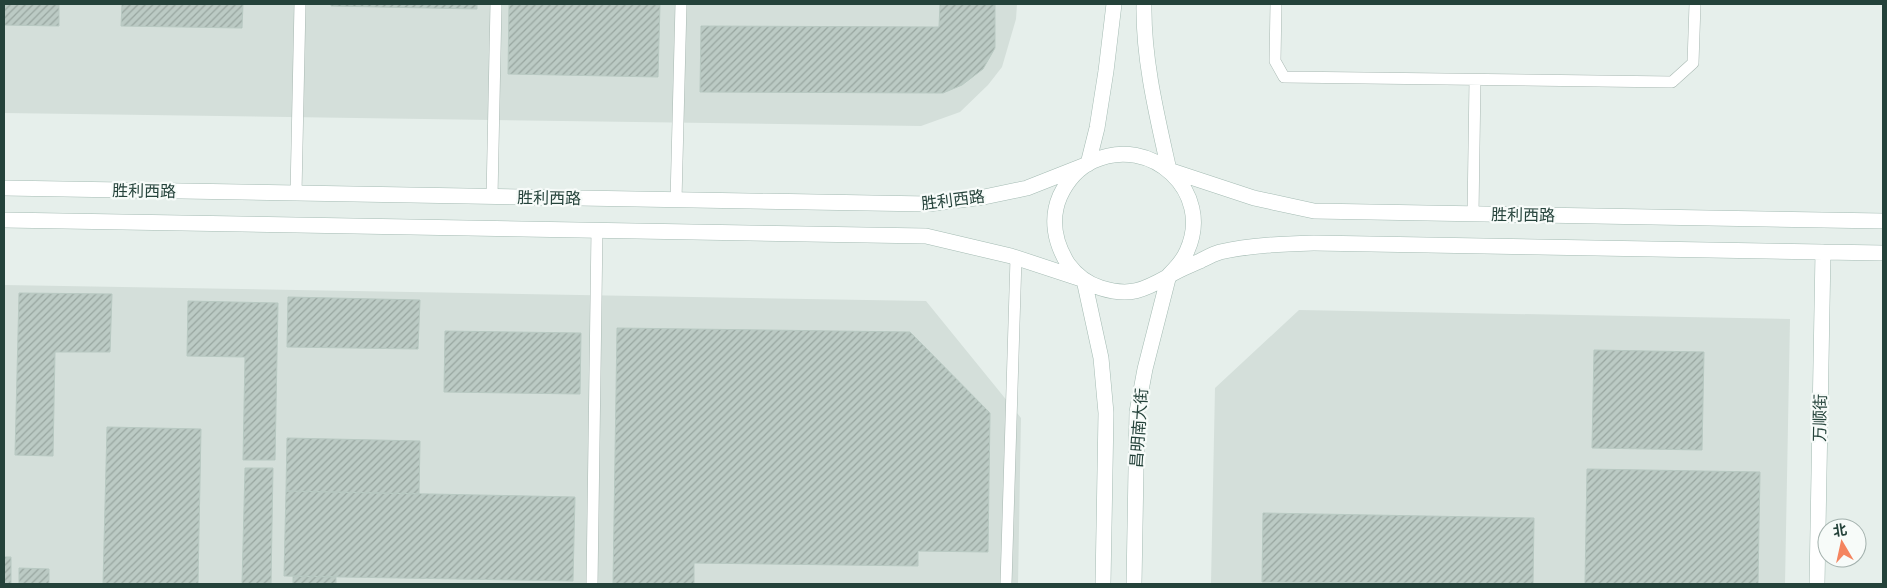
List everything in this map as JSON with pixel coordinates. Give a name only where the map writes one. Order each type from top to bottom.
[{"type":"main road","points":[[1088,164],[1097,128],[1114,4]]},
{"type":"main road","points":[[1144,4],[1150,72],[1156,111],[1169,170]]},
{"type":"main road","points":[[1115,154],[1144,156],[1169,170],[1187,193],[1192,207],[1194,222],[1187,252],[1180,264],[1156,284],[1142,290],[1112,291],[1097,287],[1084,280],[1071,268],[1062,254],[1056,238],[1054,220],[1057,204],[1064,188],[1074,174],[1101,157],[1115,154]]},
{"type":"main road","name":"胜利西路","points":[[4,188],[928,204],[984,197],[1026,188],[1088,164]]},
{"type":"main road","name":"胜利西路","points":[[1169,170],[1254,198],[1314,211],[1883,221]]},
{"type":"main road","name":"胜利西路","points":[[4,220],[926,236],[1016,258],[1084,280]]},
{"type":"main road","name":"胜利西路","points":[[1169,275],[1218,253],[1271,244],[1324,243],[1883,253]]},
{"type":"main road","name":"万顺街","points":[[1817,584],[1823,252]]},
{"type":"main road","name":"昌明南大街","points":[[1134,584],[1137,412],[1145,368],[1169,275]]},
{"type":"main road","name":"昌明南大街","points":[[1084,280],[1100,358],[1106,413],[1103,584]]},
{"type":"lane","points":[[296,193],[300,4]]},
{"type":"lane","points":[[492,197],[496,4]]},
{"type":"lane","points":[[676,200],[682,4]]},
{"type":"lane","points":[[1276,4],[1275,61],[1284,77],[1672,82],[1693,63],[1695,4]]},
{"type":"lane","points":[[1473,214],[1475,80]]},
{"type":"lane","points":[[592,584],[597,230]]},
{"type":"lane","points":[[1006,584],[1016,258]]},
{"type":"shaded area","points":[[4,4],[1017,4],[1016,19],[1002,67],[988,85],[960,112],[921,126],[4,113]]},
{"type":"shaded area","points":[[4,285],[926,301],[1021,418],[1018,584],[4,584]]},
{"type":"shaded area","points":[[1299,310],[1790,319],[1785,584],[1211,584],[1215,388]]},
{"type":"building","points":[[4,4],[59,4],[59,26],[4,25]]},
{"type":"building","points":[[122,4],[243,4],[242,28],[121,26]]},
{"type":"building","points":[[331,4],[477,4],[477,9],[331,6]]},
{"type":"building","points":[[509,4],[660,4],[658,77],[508,74]]},
{"type":"building","points":[[940,4],[995,4],[995,48],[983,69],[962,85],[943,93],[700,92],[701,26],[939,27]]},
{"type":"building","points":[[19,293],[112,294],[110,352],[55,352],[53,456],[15,455]]},
{"type":"building","points":[[288,297],[420,300],[418,349],[287,347]]},
{"type":"building","points":[[188,301],[278,303],[275,460],[243,460],[245,357],[187,356]]},
{"type":"building","points":[[617,328],[910,332],[990,413],[988,552],[918,551],[918,566],[694,563],[694,584],[613,584]]},
{"type":"building","points":[[445,331],[581,333],[580,394],[444,392]]},
{"type":"building","points":[[1594,350],[1704,352],[1702,450],[1592,448]]},
{"type":"building","points":[[107,427],[201,429],[198,584],[103,584]]},
{"type":"building","points":[[287,438],[420,441],[419,494],[286,491]]},
{"type":"building","points":[[245,468],[273,468],[271,584],[242,584]]},
{"type":"building","points":[[1587,469],[1760,472],[1758,584],[1585,584]]},
{"type":"building","points":[[286,491],[575,497],[573,581],[284,576]]},
{"type":"building","points":[[1263,513],[1534,518],[1533,584],[1262,582]]},
{"type":"building","points":[[4,557],[11,557],[11,584],[4,584]]},
{"type":"building","points":[[19,568],[49,569],[49,584],[19,584]]},
{"type":"building","points":[[293,576],[336,577],[336,584],[293,584]]}]
